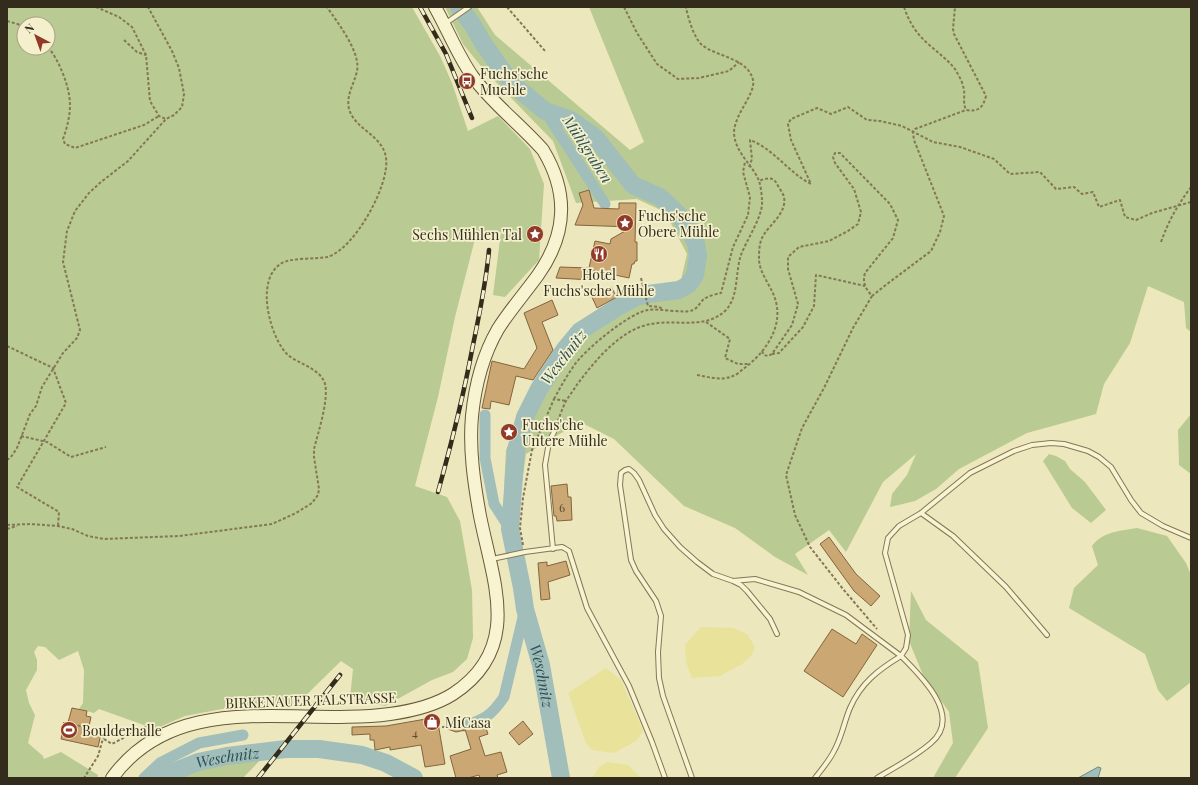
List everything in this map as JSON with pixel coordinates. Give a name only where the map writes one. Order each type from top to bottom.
[{"type":"main road","name":"BIRKENAUER TALSTRASSE","points":[[112,778],[133,755],[155,739],[178,727],[190,723],[234,716],[378,715],[418,709],[442,700],[467,684],[482,668],[493,647],[499,617],[497,590],[480,514],[472,466],[472,418],[474,400],[484,359],[499,328],[549,258],[556,242],[560,226],[561,201],[556,176],[543,150],[483,89],[473,76],[448,22],[435,7]]},
{"type":"lane","points":[[448,22],[470,7]]},
{"type":"lane","points":[[554,432],[546,454],[545,465],[554,549]]},
{"type":"lane","points":[[815,778],[835,751],[850,708],[860,691],[871,677],[883,667],[901,656],[906,648],[908,635],[885,553],[888,538],[899,526],[921,513],[970,473],[1014,451],[1032,445],[1064,444],[1088,451],[1099,457],[1111,467],[1131,500],[1141,513],[1163,526],[1191,538]]},
{"type":"lane","points":[[692,778],[663,696],[659,678],[658,652],[661,616],[656,600],[636,571],[631,560],[620,485],[622,472],[624,470],[629,469],[634,473],[639,480],[655,515],[664,529],[680,547],[713,574],[741,585],[747,590],[770,619],[777,634]]},
{"type":"lane","points":[[921,513],[953,536],[1006,587],[1047,635]]},
{"type":"lane","points":[[490,560],[525,552],[564,548],[569,551],[587,608],[629,686],[665,778]]},
{"type":"lane","points":[[732,581],[755,579],[799,592],[846,615],[901,656],[932,690],[942,714],[943,723],[940,733],[933,742],[921,751],[877,778]]},
{"type":"path","points":[[96,7],[119,17],[132,27],[146,55],[150,101],[159,116],[166,119]]},
{"type":"path","points":[[7,460],[17,448],[30,414],[36,406],[42,387],[63,353],[77,338],[80,330],[63,262],[67,231],[75,211],[89,193],[128,161],[166,119],[174,115],[182,106],[184,94],[179,68],[148,7]]},
{"type":"path","points":[[7,525],[30,524],[58,526],[72,529],[88,536],[104,539],[179,536],[272,524],[301,510],[312,503],[318,495],[319,489],[314,449],[326,394],[325,383],[318,373],[288,354],[277,340],[269,318],[266,292],[269,278],[274,269],[283,262],[328,256],[343,247],[362,224],[377,199],[384,180],[387,159],[384,148],[356,122],[350,109],[348,96],[357,71],[358,62],[354,51],[327,7]]},
{"type":"path","points":[[507,7],[545,51]]},
{"type":"path","points":[[624,7],[637,33],[657,64],[678,79],[700,78],[729,71],[739,62]]},
{"type":"path","points":[[554,432],[566,400],[591,366],[617,341],[632,331],[650,324],[706,322],[715,318],[727,309],[733,296],[741,256],[760,212],[762,203],[759,181],[740,152],[734,134],[736,119],[752,90],[753,80],[749,71],[739,62],[710,51],[701,44],[688,20],[686,7]]},
{"type":"path","points":[[904,7],[908,19],[917,32],[944,56],[955,70],[964,87],[963,104],[966,110]]},
{"type":"path","points":[[881,634],[810,547],[795,515],[786,475],[802,428],[824,388],[853,328],[872,296],[931,251],[940,232],[944,216],[914,140],[913,133],[915,129],[966,110],[979,110],[984,104],[986,96],[954,34],[955,7]]},
{"type":"path","points":[[124,40],[137,52],[146,55]]},
{"type":"path","points":[[54,56],[65,79],[70,104],[67,128],[63,139],[65,144],[75,148],[144,125],[159,116]]},
{"type":"path","points":[[749,167],[752,159],[750,140],[775,156],[803,180],[811,184],[791,140],[788,124],[791,119],[817,108],[831,114],[848,107],[867,120],[880,121],[902,126],[933,142],[960,148],[994,159],[1010,174],[1040,172],[1056,189],[1074,187],[1082,194],[1093,192],[1099,207],[1120,200],[1125,217],[1136,220],[1152,213],[1191,202]]},
{"type":"path","points":[[772,354],[792,326],[798,304],[788,269],[788,256],[799,247],[829,242],[848,232],[858,224],[861,212],[854,189],[835,163],[833,157],[835,153],[840,153],[890,204],[898,220],[893,238],[865,273],[863,279],[865,286],[872,296]]},
{"type":"path","points":[[525,552],[520,528],[523,498],[532,450],[554,398],[573,366],[583,355],[618,324],[639,312],[646,310],[694,310],[705,298],[721,292],[733,247],[748,215],[750,197],[743,172],[745,161]]},
{"type":"path","points":[[697,375],[722,379],[734,376],[750,364],[762,351],[775,330],[777,317],[776,302],[759,262],[759,249],[763,237],[781,213],[784,205],[784,196],[775,180],[768,178],[759,181]]},
{"type":"path","points":[[1161,242],[1177,207],[1191,187]]},
{"type":"path","points":[[762,351],[764,355],[768,356],[779,353],[803,327],[814,306],[816,275],[865,286]]},
{"type":"path","points":[[641,278],[648,306],[664,309]]},
{"type":"path","points":[[706,322],[730,339],[725,358],[738,364],[750,364]]},
{"type":"path","points":[[7,346],[53,368],[66,403],[17,487],[59,512],[58,526]]},
{"type":"path","points":[[554,398],[566,400]]},
{"type":"path","points":[[21,436],[44,441],[71,457],[106,447]]},
{"type":"path","points":[[7,529],[18,525]]},
{"type":"path","points":[[63,723],[102,731],[104,735],[104,740],[98,756],[84,778]]},
{"type":"path","points":[[104,740],[112,744],[134,731],[146,727],[155,739]]},
{"type":"green space","points":[[7,7],[412,7],[440,56],[452,83],[468,131],[498,116],[530,149],[544,184],[539,260],[505,297],[493,295],[501,232],[477,231],[455,317],[438,397],[415,486],[447,497],[460,521],[472,590],[473,638],[467,659],[453,672],[432,680],[385,706],[350,698],[353,669],[341,661],[297,704],[222,709],[185,716],[155,729],[99,709],[94,713],[79,709],[83,703],[84,670],[78,651],[59,660],[45,647],[38,646],[34,652],[37,660],[37,670],[26,690],[29,703],[35,715],[28,743],[43,756],[44,759],[61,752],[98,775],[97,778],[7,778]]},
{"type":"green space","points":[[445,7],[477,7],[495,35],[630,150],[644,142],[589,7],[1191,7],[1191,332],[1186,328],[1184,302],[1148,286],[1130,343],[1104,384],[1096,414],[1027,433],[959,469],[936,489],[915,501],[890,507],[892,494],[907,475],[916,454],[883,482],[846,552],[829,530],[795,554],[808,575],[775,557],[735,528],[684,506],[614,439],[580,422],[526,454],[516,526],[504,489],[506,450],[537,379],[577,332],[627,304],[680,284],[687,254],[665,212],[637,199],[576,203],[553,141],[485,71],[463,44]]},
{"type":"green space","points":[[1191,414],[1191,474],[1179,465],[1178,430]]},
{"type":"green space","points":[[1049,454],[1065,461],[1070,469],[1085,482],[1106,510],[1091,523],[1072,508],[1043,461]]},
{"type":"green space","points":[[1137,528],[1167,536],[1186,563],[1191,575],[1191,682],[1167,701],[1158,690],[1145,654],[1069,608],[1074,588],[1098,565],[1092,546],[1096,541],[1113,532]]},
{"type":"green space","points":[[911,591],[926,620],[978,662],[988,728],[955,778],[933,778],[953,743],[949,712],[923,675],[909,641]]},
{"type":"green space","points":[[264,756],[243,778],[177,778],[198,768],[244,758]]},
{"type":"sand","points":[[701,627],[733,628],[747,634],[755,647],[751,656],[742,664],[720,676],[692,678],[686,662],[685,645]]},
{"type":"sand","points":[[606,668],[621,680],[643,731],[636,741],[614,753],[592,750],[586,743],[568,693]]},
{"type":"sand","points":[[608,762],[628,765],[641,778],[592,778],[599,767]]},
{"type":"water","points":[[1098,767],[1101,768],[1098,778],[1078,778]]},
{"type":"building","points":[[589,190],[594,208],[619,209],[619,203],[636,203],[635,242],[637,242],[637,261],[632,264],[629,278],[592,270],[592,280],[556,278],[560,267],[589,268],[595,241],[610,244],[611,239],[632,227],[575,225],[583,205],[579,193]]},
{"type":"building","points":[[611,287],[617,297],[597,308],[591,295],[598,291],[599,294]]},
{"type":"building","points":[[552,300],[558,315],[542,322],[553,350],[533,380],[516,376],[509,405],[491,401],[490,409],[482,408],[492,361],[524,369],[537,348],[524,313]]},
{"type":"building","points":[[567,484],[568,497],[571,497],[572,520],[557,521],[556,516],[554,516],[551,486]]},
{"type":"building","points":[[829,537],[856,574],[880,596],[871,606],[854,591],[820,544]]},
{"type":"building","points":[[566,561],[570,575],[548,582],[550,599],[541,600],[538,563],[547,562],[547,566]]},
{"type":"building","points":[[832,629],[856,644],[862,634],[877,645],[843,697],[804,671]]},
{"type":"building","points":[[72,708],[87,711],[86,716],[91,717],[88,731],[101,734],[98,747],[61,739],[64,726],[67,726]]},
{"type":"building","points":[[437,717],[445,764],[425,767],[421,745],[390,750],[390,747],[375,750],[374,740],[370,740],[370,734],[352,735],[352,727],[386,726]]},
{"type":"building","points":[[523,721],[533,734],[519,745],[509,733]]},
{"type":"building","points":[[463,722],[465,730],[456,732],[442,727]]},
{"type":"building","points":[[484,722],[488,734],[479,737],[485,756],[501,752],[507,772],[497,775],[498,778],[480,778],[479,775],[468,778],[456,778],[450,756],[471,749],[465,729]]},
{"type":"waterway","name":"Weschnitz","points":[[459,7],[507,77],[521,91],[545,111],[571,120],[595,137],[633,185],[660,197],[677,213],[696,243],[698,256],[695,275],[688,285],[679,290],[636,297],[580,331],[565,349],[539,389],[525,417],[516,450],[510,529],[525,609],[541,665],[561,778]]},
{"type":"waterway","name":"Mühlgraben","points":[[545,111],[605,204]]},
{"type":"waterway","points":[[485,415],[485,458],[494,504],[510,529]]},
{"type":"waterway","points":[[464,726],[487,716],[495,709],[504,697],[525,609]]},
{"type":"waterway","points":[[144,778],[160,763],[199,743],[243,735]]},
{"type":"waterway","name":"Weschnitz","points":[[158,778],[198,762],[227,756],[286,749],[319,749],[362,755],[386,763],[414,778]]},
{"type":"railway","points":[[420,7],[446,54],[472,118]]},
{"type":"railway","points":[[438,492],[468,368],[482,300],[489,250]]},
{"type":"railway","points":[[258,778],[340,675]]},
{"type":"place","name":"Fuchs'sche Muehle","points":[[467,81]]},
{"type":"place","name":"Fuchs'sche Obere Mühle","points":[[625,223]]},
{"type":"place","name":"Sechs Mühlen Tal","points":[[535,234]]},
{"type":"place","name":"Hotel Fuchs'sche Mühle","points":[[599,254]]},
{"type":"place","name":"Fuchs'che Untere Mühle","points":[[509,432]]},
{"type":"place","name":"MiCasa","points":[[432,722]]},
{"type":"place","name":"Boulderhalle","points":[[69,730]]}]
